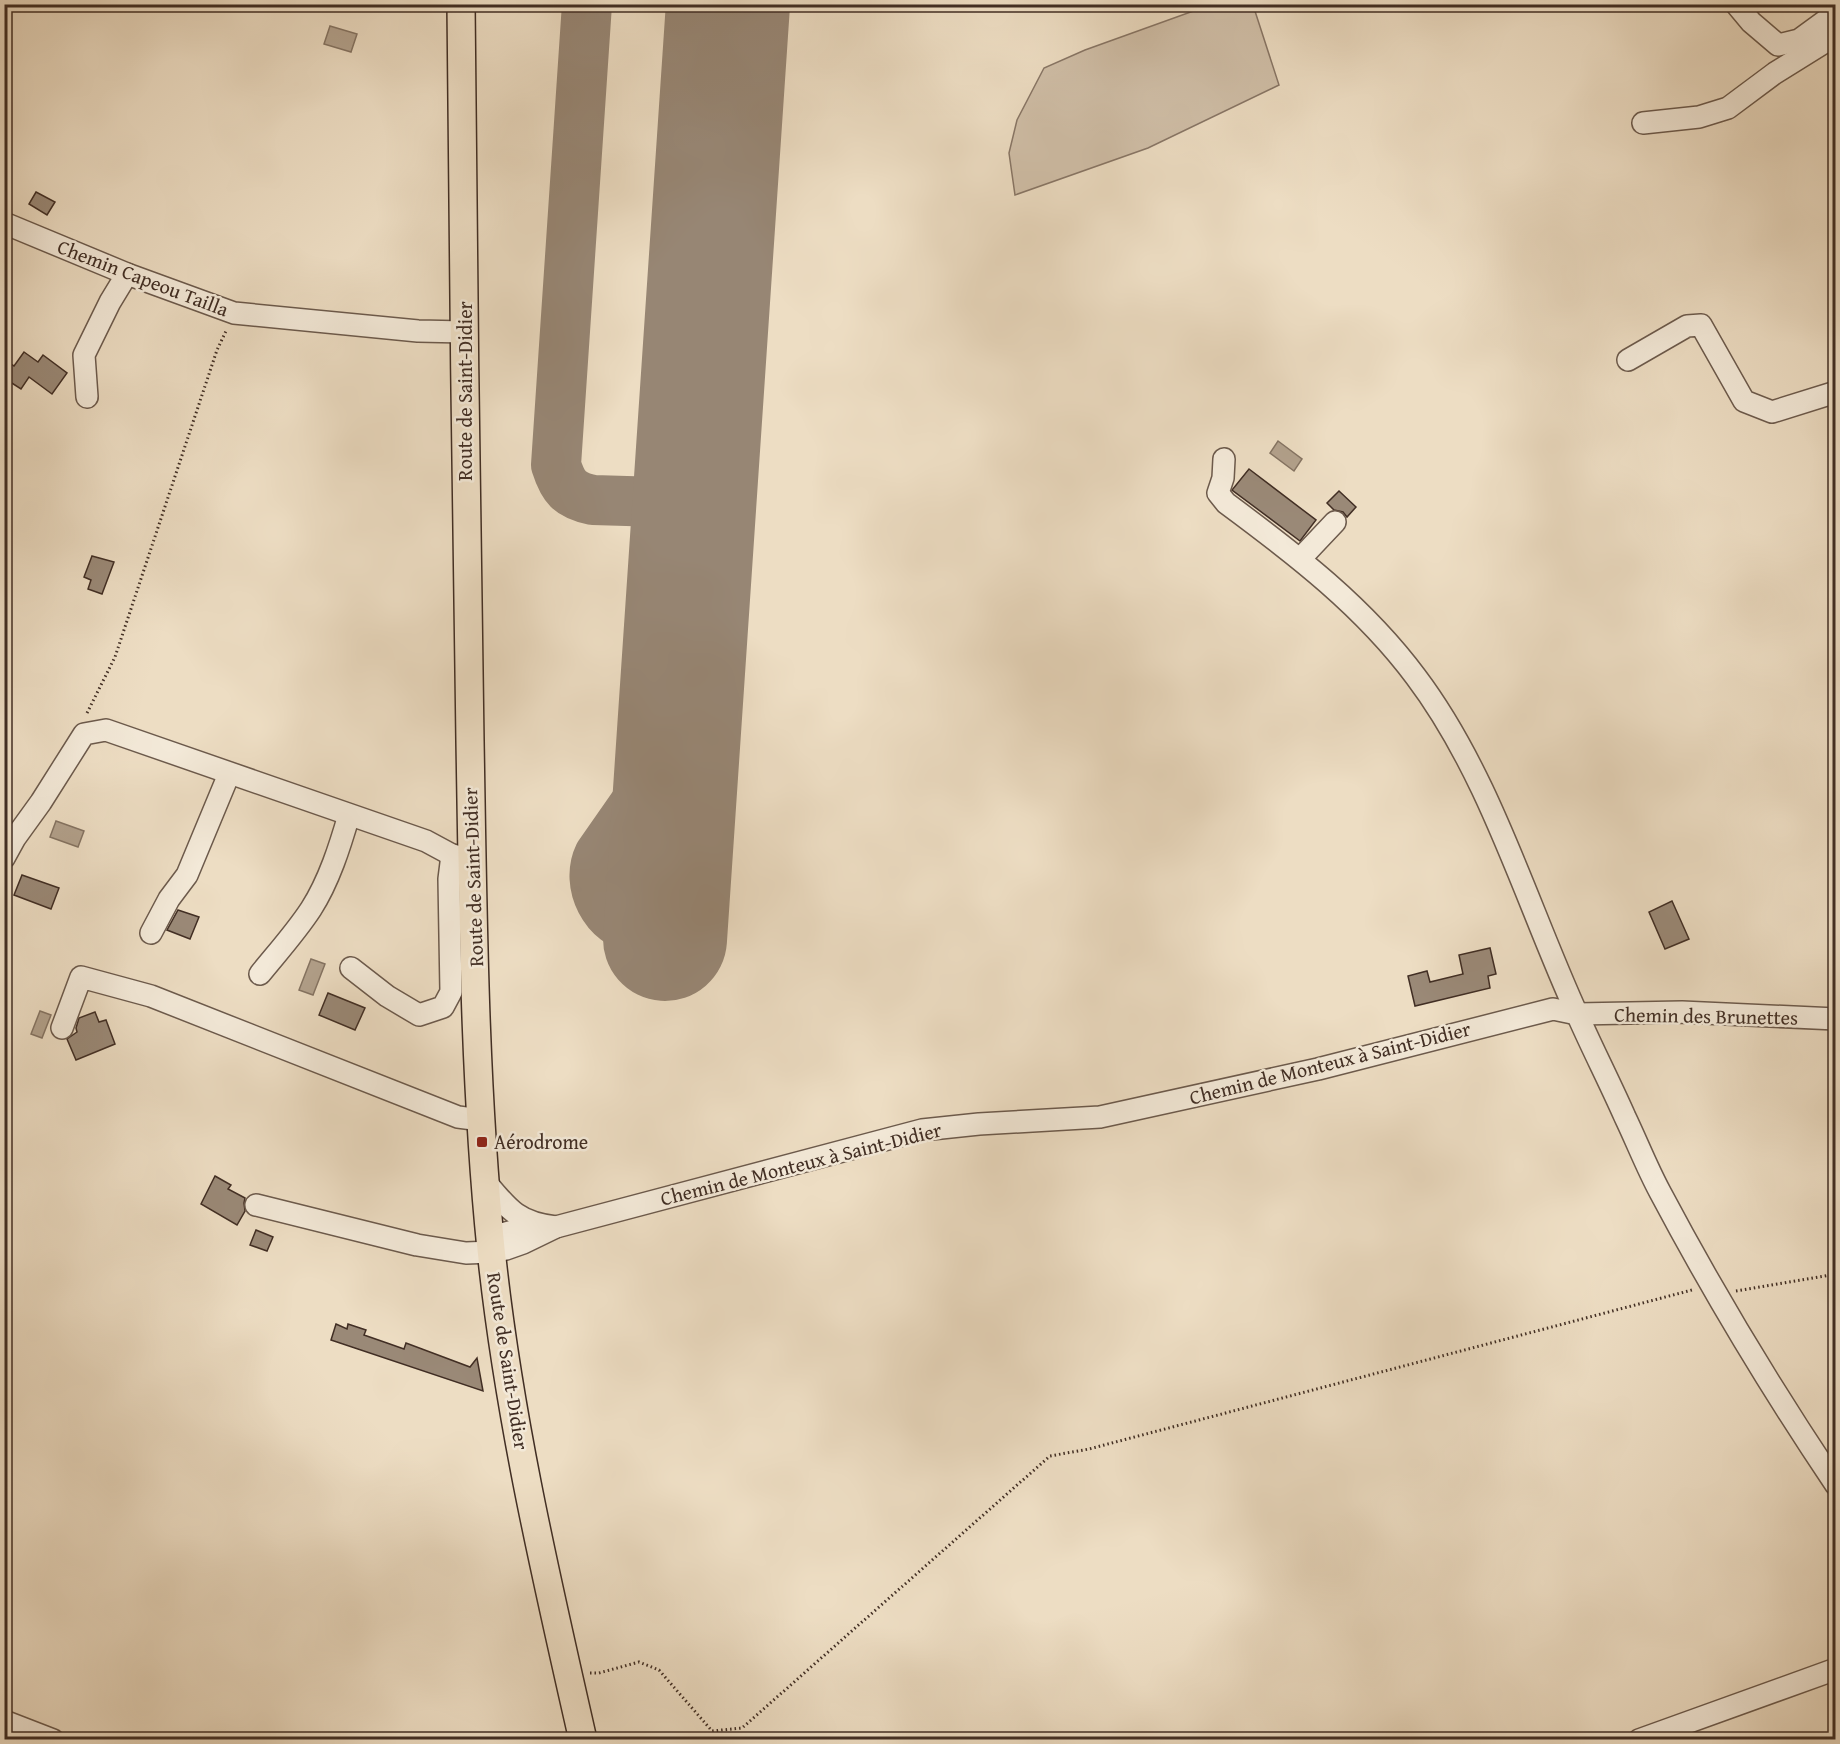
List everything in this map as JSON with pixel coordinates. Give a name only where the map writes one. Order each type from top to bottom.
[{"type":"main road","name":"Route de Saint-Didier","points":[[460,4],[466,545],[462,858],[485,1180],[501,1322],[525,1476],[583,1740]]},
{"type":"street","points":[[1736,4],[1751,22],[1778,45],[1799,40],[1836,13]]},
{"type":"street","points":[[1643,123],[1699,117],[1728,108],[1775,73],[1836,36]]},
{"type":"street","name":"Chemin Capeou Tailla","points":[[4,222],[127,274],[234,313],[418,331],[465,332]]},
{"type":"street","points":[[87,397],[84,355],[110,302],[127,274]]},
{"type":"street","points":[[1628,360],[1687,326],[1701,325],[1744,401],[1772,412],[1836,392]]},
{"type":"street","points":[[1224,459],[1218,493],[1226,502],[1300,558],[1373,624],[1416,676],[1448,723],[1503,837],[1577,1014],[1659,1190],[1712,1286],[1788,1414],[1836,1485]]},
{"type":"street","points":[[1300,558],[1335,522]]},
{"type":"street","points":[[4,858],[84,734],[106,730],[426,841],[462,858],[449,879],[451,992],[442,1007],[418,1015],[387,996],[351,968]]},
{"type":"street","points":[[151,933],[169,898],[187,875],[229,774]]},
{"type":"street","points":[[260,974],[310,910],[320,893],[349,814]]},
{"type":"street","points":[[62,1028],[81,977],[151,996],[458,1117],[481,1120]]},
{"type":"street","name":"Chemin de Monteux à Saint-Didier","points":[[256,1205],[417,1245],[466,1253],[491,1244],[524,1243],[547,1226],[922,1130],[979,1124],[1100,1117],[1318,1069],[1553,1009],[1577,1014]]},
{"type":"street","name":"Chemin des Brunettes","points":[[1577,1014],[1682,1012],[1836,1019]]},
{"type":"street","points":[[485,1180],[514,1213],[547,1226]]},
{"type":"street","points":[[1639,1740],[1836,1669]]},
{"type":"street","points":[[4,1721],[53,1740]]},
{"type":"path","points":[[86,714],[115,657],[217,350],[234,313]]},
{"type":"path","points":[[567,1672],[599,1673],[639,1662],[659,1670],[712,1731],[741,1728],[1050,1456],[1089,1449],[1712,1286],[1732,1292],[1836,1274]]},
{"type":"shaded area","points":[[1210,5],[1253,5],[1279,85],[1148,148],[1015,195],[1009,153],[1017,120],[1044,68],[1085,50]]},
{"type":"shaded area","points":[[330,26],[357,34],[351,52],[324,44]]},
{"type":"shaded area","points":[[1278,441],[1302,459],[1294,471],[1270,453]]},
{"type":"shaded area","points":[[56,821],[84,831],[78,847],[50,837]]},
{"type":"shaded area","points":[[311,959],[325,964],[313,995],[299,990]]},
{"type":"shaded area","points":[[40,1011],[51,1015],[42,1038],[31,1034]]},
{"type":"building","points":[[36,192],[55,202],[47,215],[29,204]]},
{"type":"building","points":[[24,352],[38,362],[43,355],[67,373],[52,394],[29,377],[21,389],[4,378],[4,360],[14,366]]},
{"type":"building","points":[[1249,469],[1316,520],[1300,541],[1232,490]]},
{"type":"building","points":[[1339,491],[1356,507],[1347,517],[1343,512],[1334,510],[1327,503]]},
{"type":"building","points":[[92,556],[114,562],[102,594],[88,589],[91,580],[84,577]]},
{"type":"building","points":[[22,875],[59,888],[51,909],[14,895]]},
{"type":"building","points":[[1672,901],[1689,939],[1665,949],[1649,912]]},
{"type":"building","points":[[178,910],[199,917],[190,939],[167,930]]},
{"type":"building","points":[[1490,948],[1496,974],[1488,976],[1490,988],[1415,1006],[1408,976],[1427,971],[1430,982],[1463,974],[1459,955]]},
{"type":"building","points":[[328,993],[365,1008],[355,1030],[319,1015]]},
{"type":"building","points":[[95,1012],[99,1022],[106,1020],[115,1044],[76,1060],[67,1039],[77,1032],[79,1018]]},
{"type":"building","points":[[215,1176],[231,1185],[228,1189],[245,1198],[245,1211],[237,1225],[201,1204]]},
{"type":"building","points":[[256,1230],[273,1237],[267,1251],[250,1245]]},
{"type":"building","points":[[336,1324],[347,1329],[348,1324],[366,1330],[364,1335],[404,1349],[406,1343],[470,1367],[477,1358],[483,1391],[331,1340]]},
{"type":"taxiway","points":[[587,4],[556,465],[568,489],[585,498],[694,503]]},
{"type":"taxiway","points":[[665,921],[642,929],[626,926],[616,920],[607,911],[596,890],[595,866],[599,855],[680,739]]},
{"type":"runway","points":[[665,939],[728,4]]},
{"type":"place","name":"Aérodrome","points":[[482,1142]]}]
